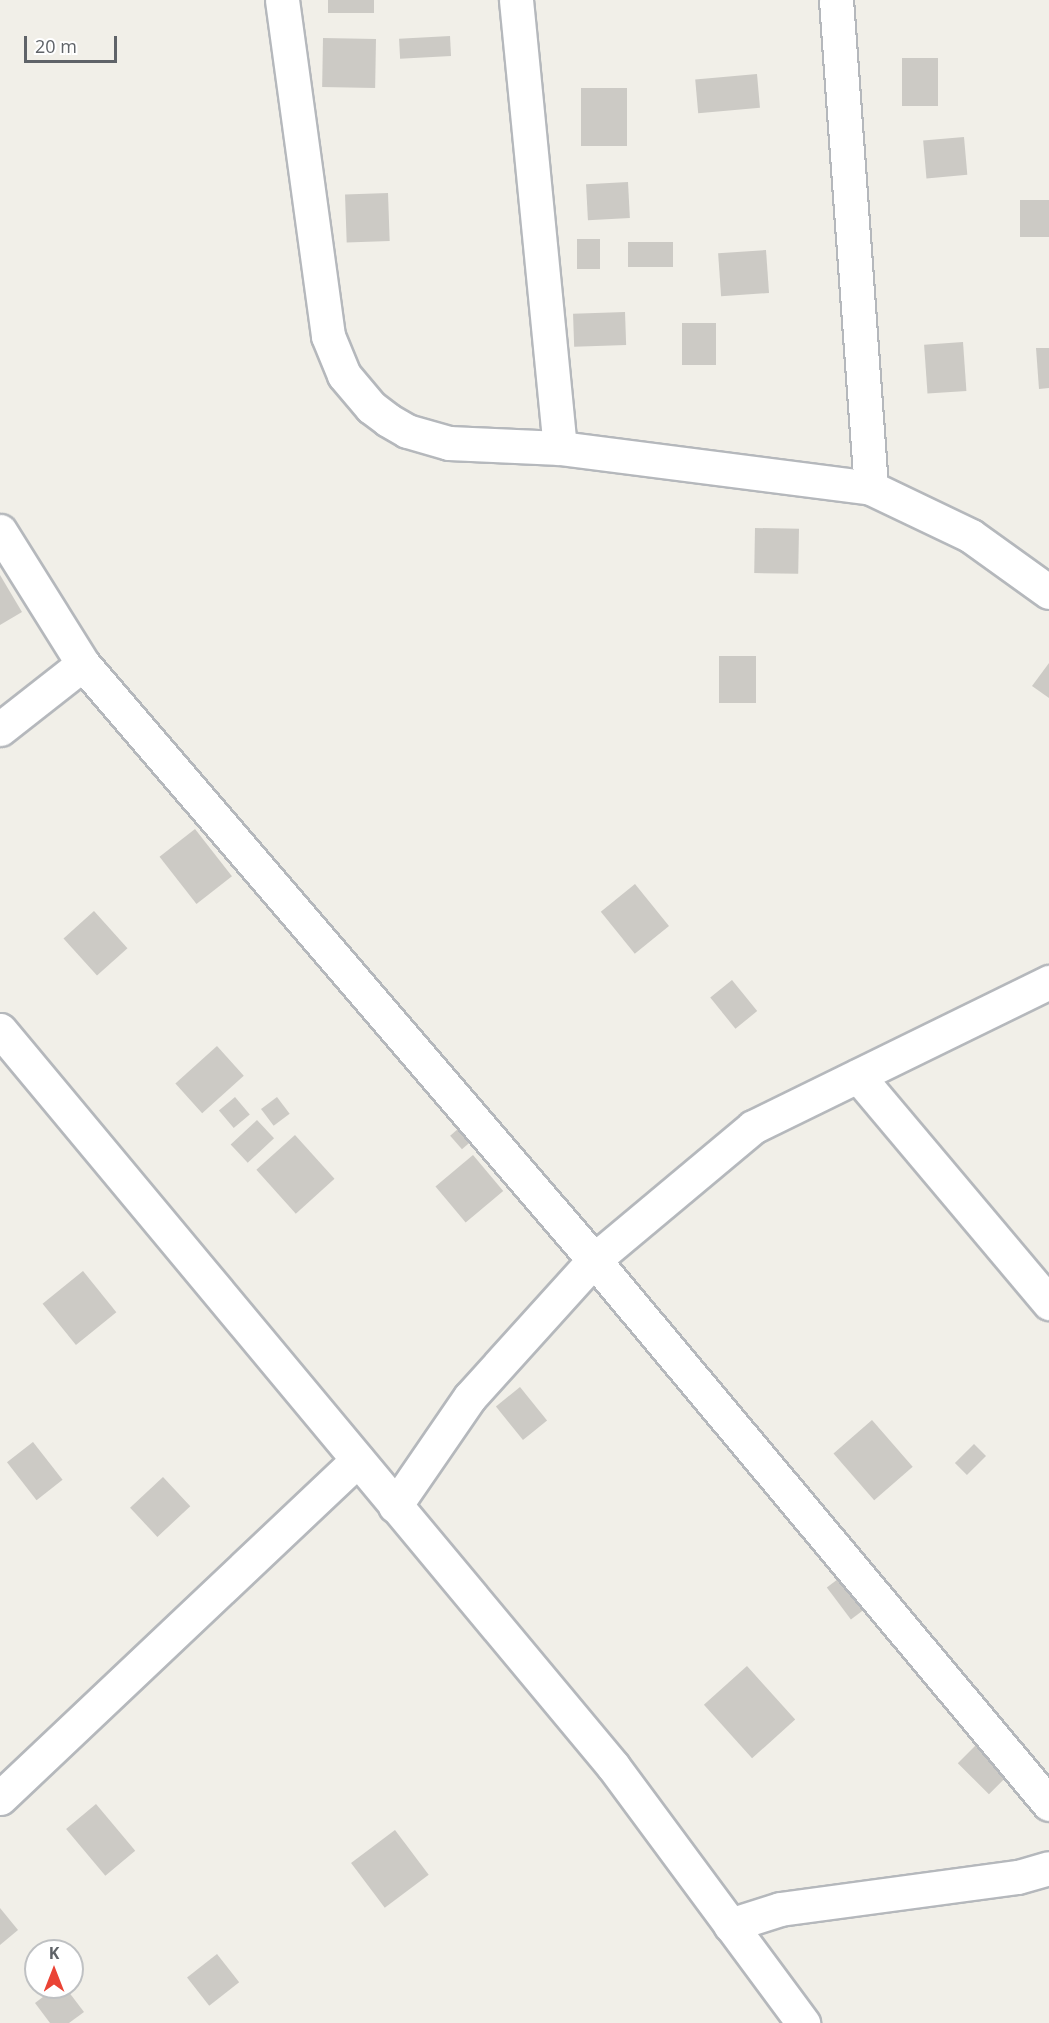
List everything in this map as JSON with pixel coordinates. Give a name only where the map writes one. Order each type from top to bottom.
[{"type":"street","points":[[282,0],[328,336],[344,375],[388,420],[428,439],[449,443],[560,448],[872,488],[970,536],[1049,592]]},
{"type":"street","points":[[516,0],[560,448]]},
{"type":"street","points":[[836,0],[872,488]]},
{"type":"street","points":[[0,531],[83,664],[594,1260],[1049,1804]]},
{"type":"street","points":[[0,729],[83,664]]},
{"type":"street","points":[[395,1506],[470,1397],[594,1260],[753,1127],[1049,982]]},
{"type":"street","points":[[0,1029],[613,1766],[803,2023]]},
{"type":"street","points":[[858,1076],[1049,1303]]},
{"type":"street","points":[[0,1798],[357,1460]]},
{"type":"street","points":[[730,1925],[780,1909],[1018,1877],[1049,1868]]},
{"type":"building","points":[[328,0],[374,0],[374,13],[328,13]]},
{"type":"building","points":[[450,36],[451,56],[400,59],[399,39]]},
{"type":"building","points":[[323,38],[376,39],[375,88],[322,87]]},
{"type":"building","points":[[902,58],[938,58],[938,106],[902,106]]},
{"type":"building","points":[[757,74],[760,108],[698,113],[695,79]]},
{"type":"building","points":[[581,88],[627,88],[627,146],[581,146]]},
{"type":"building","points":[[964,137],[967,175],[926,178],[923,141]]},
{"type":"building","points":[[628,182],[630,218],[588,220],[586,184]]},
{"type":"building","points":[[388,193],[390,241],[347,242],[345,195]]},
{"type":"building","points":[[1020,200],[1049,200],[1049,237],[1020,237]]},
{"type":"building","points":[[577,239],[600,239],[600,269],[577,269]]},
{"type":"building","points":[[628,242],[673,242],[673,267],[628,267]]},
{"type":"building","points":[[766,250],[769,293],[721,296],[718,253]]},
{"type":"building","points":[[625,312],[626,345],[574,347],[573,314]]},
{"type":"building","points":[[682,323],[716,323],[716,365],[682,365]]},
{"type":"building","points":[[963,342],[966,391],[928,394],[924,345]]},
{"type":"building","points":[[1036,348],[1049,348],[1049,388],[1039,389]]},
{"type":"building","points":[[755,528],[799,529],[798,574],[754,573]]},
{"type":"building","points":[[0,575],[22,612],[0,625]]},
{"type":"building","points":[[719,656],[756,656],[756,703],[719,703]]},
{"type":"building","points":[[1049,663],[1049,698],[1032,686]]},
{"type":"building","points":[[195,829],[232,876],[196,904],[160,857]]},
{"type":"building","points":[[635,884],[669,926],[635,954],[601,912]]},
{"type":"building","points":[[94,911],[127,948],[97,976],[64,938]]},
{"type":"building","points":[[732,980],[757,1011],[735,1029],[710,998]]},
{"type":"building","points":[[217,1046],[244,1076],[202,1113],[175,1083]]},
{"type":"building","points":[[235,1097],[250,1115],[234,1128],[219,1110]]},
{"type":"building","points":[[277,1097],[290,1114],[274,1126],[261,1109]]},
{"type":"building","points":[[257,1120],[274,1138],[248,1163],[231,1145]]},
{"type":"building","points":[[466,1122],[478,1136],[462,1149],[450,1136]]},
{"type":"building","points":[[295,1135],[334,1179],[296,1214],[256,1170]]},
{"type":"building","points":[[473,1155],[503,1191],[466,1223],[435,1186]]},
{"type":"building","points":[[83,1271],[116,1312],[76,1345],[43,1304]]},
{"type":"building","points":[[520,1387],[547,1420],[523,1440],[496,1407]]},
{"type":"building","points":[[872,1420],[913,1467],[874,1500],[834,1453]]},
{"type":"building","points":[[33,1442],[63,1480],[37,1500],[7,1462]]},
{"type":"building","points":[[974,1444],[986,1456],[967,1475],[955,1463]]},
{"type":"building","points":[[163,1477],[190,1506],[157,1537],[130,1508]]},
{"type":"building","points":[[846,1573],[870,1605],[851,1619],[827,1587]]},
{"type":"building","points":[[747,1666],[795,1720],[752,1758],[704,1705]]},
{"type":"building","points":[[984,1737],[1015,1768],[989,1794],[958,1763]]},
{"type":"building","points":[[96,1804],[135,1851],[105,1876],[66,1829]]},
{"type":"building","points":[[395,1830],[429,1875],[385,1908],[351,1863]]},
{"type":"building","points":[[0,1908],[18,1930],[0,1945]]},
{"type":"building","points":[[217,1954],[239,1982],[209,2006],[187,1977]]},
{"type":"building","points":[[40,1999],[74,1999],[84,2012],[69,2023],[50,2023],[35,2003]]}]
